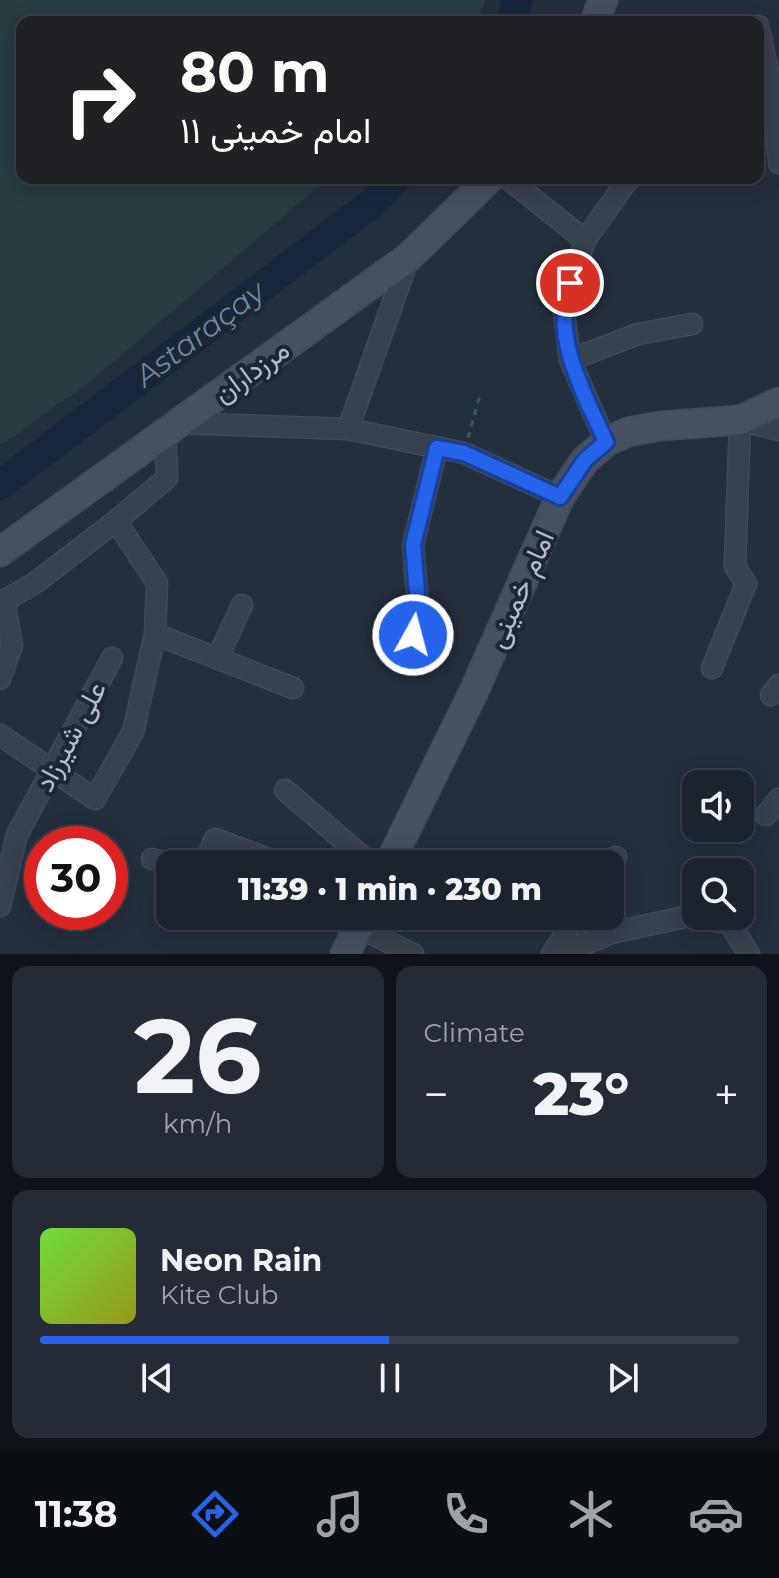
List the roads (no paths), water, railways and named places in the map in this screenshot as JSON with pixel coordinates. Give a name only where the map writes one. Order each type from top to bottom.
[{"type":"street","points":[[764,53],[774,97],[779,163]]},
{"type":"street","name":"مرزداران","points":[[0,552],[409,257],[484,184]]},
{"type":"street","points":[[515,184],[585,240]]},
{"type":"street","points":[[606,442],[570,360],[563,304],[585,240],[625,184]]},
{"type":"street","points":[[348,429],[409,257]]},
{"type":"street","points":[[570,360],[638,334],[692,324]]},
{"type":"street","name":"امام خمینی","points":[[396,850],[474,691],[560,497],[585,460],[606,442],[628,432],[660,426],[740,420],[779,402]]},
{"type":"street","points":[[712,668],[746,584],[735,566],[740,420],[779,430]]},
{"type":"street","points":[[0,679],[12,645],[4,601],[35,583],[167,478],[172,427],[348,429],[464,453],[560,497]]},
{"type":"street","points":[[413,635],[418,604],[413,545],[437,448]]},
{"type":"street","points":[[0,735],[95,799],[133,732],[155,634],[157,583],[116,521]]},
{"type":"street","points":[[218,657],[242,605]]},
{"type":"street","points":[[155,634],[293,688]]},
{"type":"street","name":"علی شیرزاد","points":[[0,906],[17,835],[112,658]]},
{"type":"street","points":[[285,790],[355,850]]},
{"type":"street","points":[[210,850],[215,839],[244,850]]},
{"type":"street","points":[[562,954],[611,933],[689,916],[730,924],[749,954]]},
{"type":"street","points":[[345,954],[357,930]]},
{"type":"street","points":[[374,930],[413,954]]},
{"type":"street","points":[[552,954],[568,930]]},
{"type":"waterway","name":"Astaraçay","points":[[512,16],[518,0]]},
{"type":"waterway","name":"Astaraçay","points":[[0,485],[375,201],[391,184]]}]
